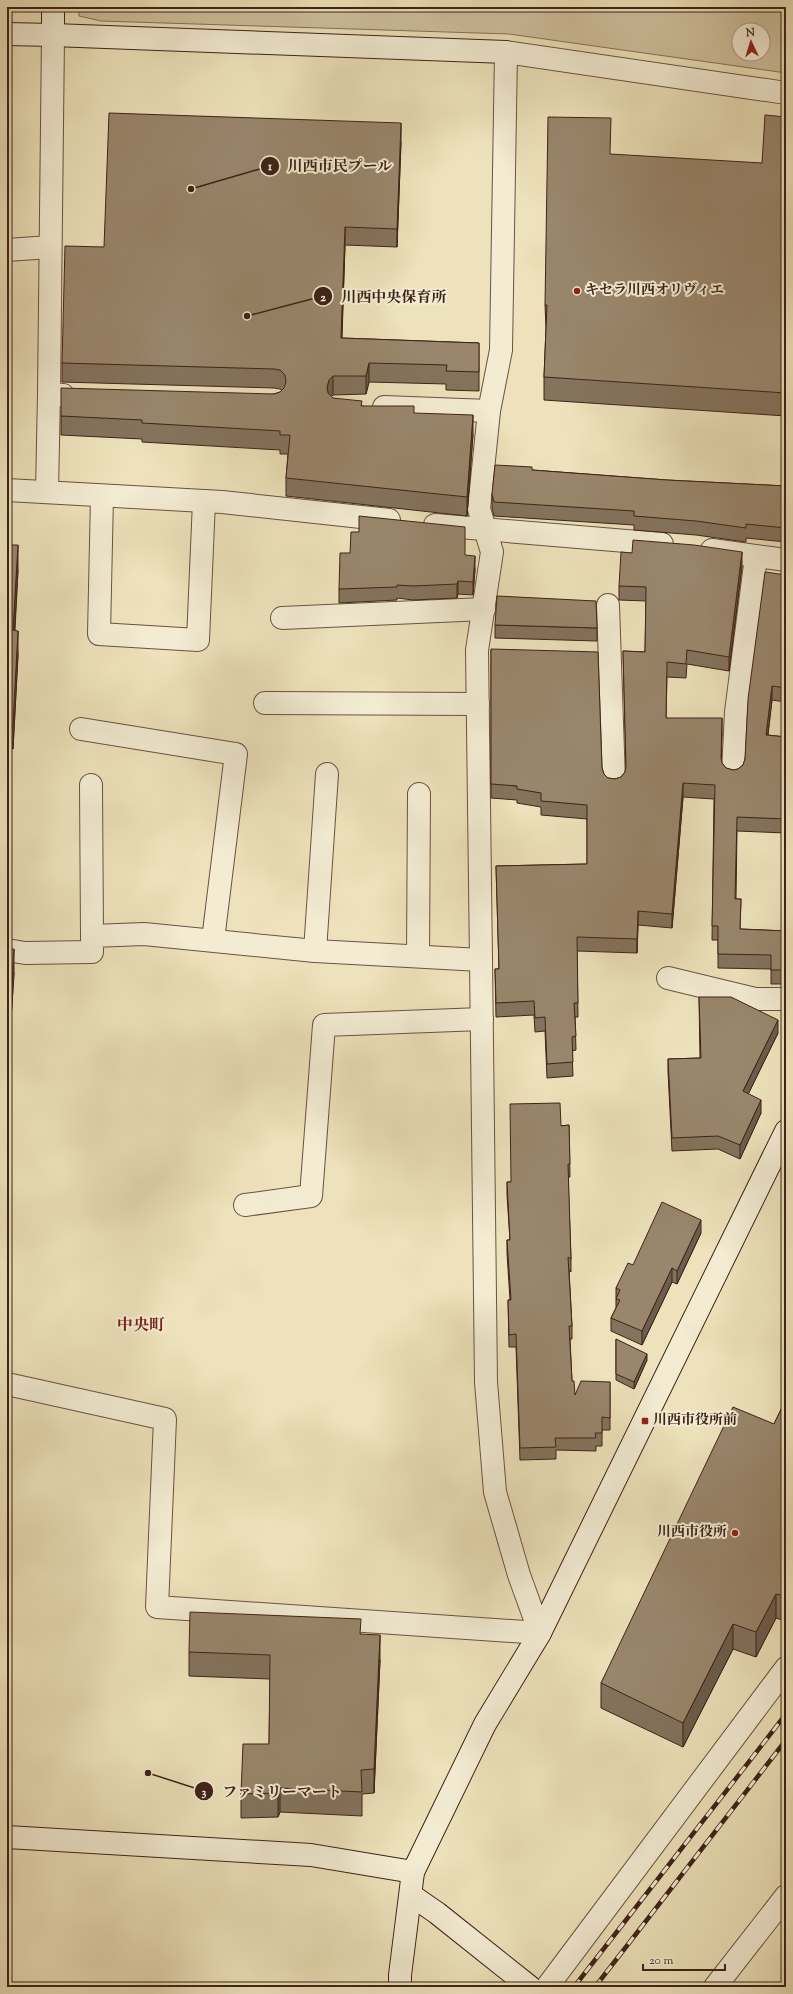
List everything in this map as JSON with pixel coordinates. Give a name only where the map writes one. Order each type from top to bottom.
[{"type":"street","points":[[47,491],[53,35],[52,7]]},
{"type":"street","points":[[7,34],[506,52],[786,93]]},
{"type":"street","points":[[506,52],[500,350],[489,411],[479,509],[492,552],[477,650],[486,1382],[495,1492],[519,1575],[540,1633]]},
{"type":"street","points":[[7,250],[50,247]]},
{"type":"street","points":[[49,394],[80,395]]},
{"type":"street","points":[[362,406],[489,411]]},
{"type":"street","points":[[7,490],[47,491],[102,496],[204,501],[485,530],[687,546],[756,557],[786,560]]},
{"type":"street","points":[[102,496],[99,634],[198,640],[204,501]]},
{"type":"street","points":[[732,772],[736,712],[756,557]]},
{"type":"street","points":[[608,605],[614,781]]},
{"type":"street","points":[[282,618],[484,609]]},
{"type":"street","points":[[477,650],[500,651]]},
{"type":"street","points":[[586,653],[610,654]]},
{"type":"street","points":[[265,703],[478,704]]},
{"type":"street","points":[[81,729],[236,754],[213,940]]},
{"type":"street","points":[[315,951],[327,774]]},
{"type":"street","points":[[7,950],[25,953],[92,952],[91,785]]},
{"type":"street","points":[[418,956],[419,794]]},
{"type":"street","points":[[92,936],[144,934],[315,951],[481,960]]},
{"type":"street","points":[[668,978],[755,999],[786,999]]},
{"type":"street","points":[[245,1205],[311,1196],[324,1025],[482,1019]]},
{"type":"street","points":[[400,1987],[400,1975],[413,1872],[485,1724],[540,1633],[786,1131]]},
{"type":"street","points":[[7,1384],[165,1419],[157,1606],[540,1633]]},
{"type":"street","points":[[547,1987],[786,1668]]},
{"type":"street","points":[[7,1837],[311,1855],[413,1872]]},
{"type":"street","points":[[411,1895],[437,1913],[530,1987]]},
{"type":"street","points":[[715,1987],[786,1896]]},
{"type":"shaded area","points":[[79,7],[786,7],[786,73],[509,34],[101,21],[79,16]]},
{"type":"building","points":[[109,113],[401,123],[397,229],[345,227],[341,338],[479,343],[479,372],[446,371],[447,365],[369,363],[366,376],[333,376],[329,380],[327,387],[328,393],[333,398],[362,401],[361,406],[414,406],[414,413],[473,415],[467,497],[286,478],[290,435],[280,435],[280,431],[142,423],[142,420],[61,416],[61,388],[274,394],[280,392],[284,388],[286,382],[285,375],[280,370],[274,369],[62,363],[65,246],[104,247]]},
{"type":"building","points":[[765,115],[786,117],[786,393],[544,377],[547,305],[545,305],[548,117],[611,118],[610,154],[762,163]]},
{"type":"building","points":[[495,465],[532,467],[532,470],[667,480],[786,486],[786,528],[746,524],[746,528],[696,521],[634,516],[634,511],[494,502],[492,494]]},
{"type":"building","points":[[359,516],[465,527],[465,555],[475,556],[473,582],[458,581],[457,584],[413,586],[397,585],[397,587],[339,589],[340,553],[350,553],[351,532],[359,532]]},
{"type":"building","points":[[633,540],[694,545],[742,552],[729,657],[687,650],[686,664],[667,662],[666,718],[722,718],[722,763],[726,768],[733,770],[738,769],[743,765],[745,759],[748,699],[765,572],[786,575],[786,688],[772,686],[766,735],[786,737],[786,819],[737,817],[735,899],[741,899],[740,929],[786,931],[786,970],[771,970],[771,955],[718,954],[718,926],[712,926],[715,785],[683,783],[672,914],[638,911],[637,939],[577,937],[578,1003],[574,1003],[576,1036],[572,1037],[573,1062],[547,1064],[545,1017],[535,1018],[534,1001],[496,1003],[495,969],[499,969],[496,866],[587,864],[587,805],[541,801],[541,793],[517,789],[517,786],[491,784],[491,649],[598,652],[602,768],[604,774],[608,778],[615,779],[621,777],[625,772],[626,766],[623,651],[645,652],[646,587],[619,586],[621,552],[632,553]]},
{"type":"building","points":[[7,545],[18,545],[13,630],[18,631],[13,725],[7,725]]},
{"type":"building","points":[[497,596],[596,601],[597,628],[495,625]]},
{"type":"building","points":[[7,949],[14,949],[11,996],[7,996]]},
{"type":"building","points":[[699,997],[731,997],[778,1020],[743,1091],[761,1100],[740,1145],[718,1136],[672,1138],[668,1059],[701,1058]]},
{"type":"building","points":[[560,1103],[561,1126],[569,1125],[570,1164],[568,1164],[571,1259],[568,1257],[572,1326],[569,1326],[572,1381],[574,1381],[575,1395],[581,1381],[610,1382],[610,1418],[602,1417],[602,1433],[595,1433],[596,1438],[555,1438],[556,1447],[520,1448],[516,1334],[509,1335],[508,1300],[511,1300],[507,1240],[510,1240],[507,1182],[511,1182],[510,1104]]},
{"type":"building","points":[[662,1202],[701,1220],[677,1271],[672,1268],[642,1331],[611,1318],[620,1300],[616,1299],[620,1290],[616,1288],[628,1263],[633,1265]]},
{"type":"building","points":[[616,1339],[647,1354],[634,1382],[616,1374]]},
{"type":"building","name":"川西市役所","points":[[786,1399],[786,1595],[776,1594],[756,1632],[733,1624],[683,1723],[601,1683],[733,1407],[774,1424]]},
{"type":"building","points":[[190,1612],[361,1619],[360,1634],[380,1635],[374,1769],[361,1770],[362,1792],[280,1788],[278,1793],[241,1794],[243,1744],[269,1744],[270,1655],[189,1652]]},
{"type":"railway","points":[[574,1987],[786,1714]]},
{"type":"railway","points":[[595,1987],[786,1740]]},
{"type":"place","name":"川西市民プール","points":[[191,189]]},
{"type":"place","name":"キセラ川西オリヴィエ","points":[[577,291]]},
{"type":"place","name":"川西中央保育所","points":[[247,316]]},
{"type":"place","name":"川西市役所前","points":[[645,1421]]},
{"type":"place","name":"川西市役所","points":[[735,1533]]},
{"type":"place","name":"ファミリーマート","points":[[148,1773]]},
{"type":"district","name":"中央町","points":[[141,1326]]}]
